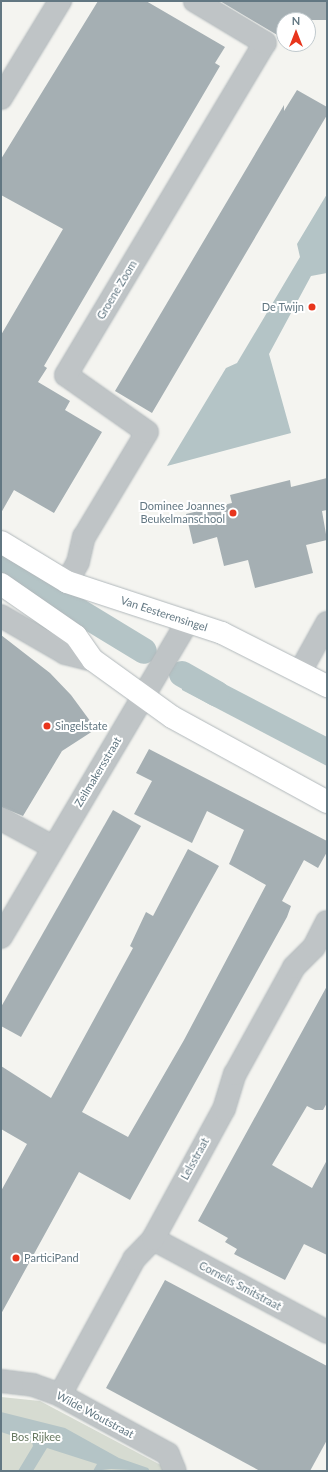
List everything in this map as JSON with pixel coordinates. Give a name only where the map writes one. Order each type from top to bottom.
[{"type":"street","points":[[1,98],[60,1]]},
{"type":"street","name":"Groene Zoom","points":[[67,582],[78,562],[84,536],[147,432],[66,375],[264,44],[195,1]]},
{"type":"street","name":"Van Eesterensingel","points":[[1,542],[67,582],[222,633],[327,686]]},
{"type":"street","points":[[1,584],[76,636],[93,660],[172,717],[327,802]]},
{"type":"street","points":[[1,616],[65,653],[93,660]]},
{"type":"street","name":"Zeilmakersstraat","points":[[1,937],[188,621]]},
{"type":"street","points":[[300,672],[327,623]]},
{"type":"street","points":[[1,819],[53,847]]},
{"type":"street","name":"Lelsstraat","points":[[60,1395],[134,1259],[153,1239],[224,1109],[235,1074],[294,968],[314,948],[327,922]]},
{"type":"street","name":"Cornelis Smitstraat","points":[[153,1239],[327,1332]]},
{"type":"street","name":"Wilde Woutstraat","points":[[1,1381],[33,1385],[60,1395],[168,1454],[175,1471]]},
{"type":"green space","name":"Bos Rijkee","points":[[1,1397],[40,1401],[172,1471],[1,1471]]},
{"type":"shaded area","points":[[327,194],[327,273],[311,276],[269,354],[291,433],[167,466],[226,368],[237,363],[300,257],[297,244]]},
{"type":"shaded area","points":[[1,556],[96,614],[90,624],[1,570]]},
{"type":"shaded area","points":[[194,668],[327,737],[327,766],[182,690],[182,684]]},
{"type":"shaded area","points":[[1,1412],[65,1428],[119,1458],[148,1468],[150,1471],[111,1469],[93,1471],[97,1464],[47,1448],[33,1471],[18,1471],[33,1446],[32,1442],[1,1432]]},
{"type":"building","points":[[98,1],[146,1],[225,47],[215,63],[220,66],[44,366],[47,368],[38,382],[70,401],[65,410],[102,432],[54,513],[14,490],[1,513],[1,335],[63,229],[1,195],[1,159]]},
{"type":"building","points":[[220,1],[327,1],[327,20],[316,20],[316,12],[276,12],[276,34]]},
{"type":"building","points":[[297,90],[327,107],[327,115],[152,413],[115,391],[284,105],[284,111]]},
{"type":"building","points":[[327,478],[327,510],[322,511],[327,540],[306,545],[313,573],[255,588],[248,560],[224,566],[217,537],[193,544],[186,514],[232,503],[230,495],[290,480],[291,487]]},
{"type":"building","name":"Singelstate","points":[[1,635],[50,673],[71,695],[96,729],[62,751],[23,816],[1,807]]},
{"type":"building","points":[[149,749],[327,841],[327,852],[318,868],[304,860],[282,901],[291,906],[287,917],[130,1200],[79,1172],[1,1314],[1,1191],[27,1144],[1,1129],[1,1066],[51,1098],[133,948],[130,946],[146,912],[153,916],[188,849],[219,866],[82,1112],[128,1137],[184,1040],[266,885],[229,864],[244,830],[207,811],[192,843],[134,814],[152,781],[136,773]]},
{"type":"building","points":[[113,810],[141,826],[21,1037],[1,1026],[1,1007]]},
{"type":"building","points":[[327,986],[327,1103],[323,1110],[315,1110],[307,1106],[272,1165],[312,1188],[327,1160],[327,1255],[304,1244],[285,1280],[234,1254],[237,1249],[225,1242],[228,1238],[198,1221]]},
{"type":"building","points":[[165,1280],[327,1366],[327,1440],[310,1471],[260,1471],[106,1388]]},
{"type":"waterway","points":[[1,564],[144,651]]},
{"type":"waterway","points":[[182,674],[217,694]]},
{"type":"place","name":"De Twijn","points":[[312,307]]},
{"type":"place","name":"Dominee Joannes Beukelmanschool","points":[[233,513]]},
{"type":"place","name":"Singelstate","points":[[47,726]]},
{"type":"place","name":"ParticiPand","points":[[16,1258]]}]
